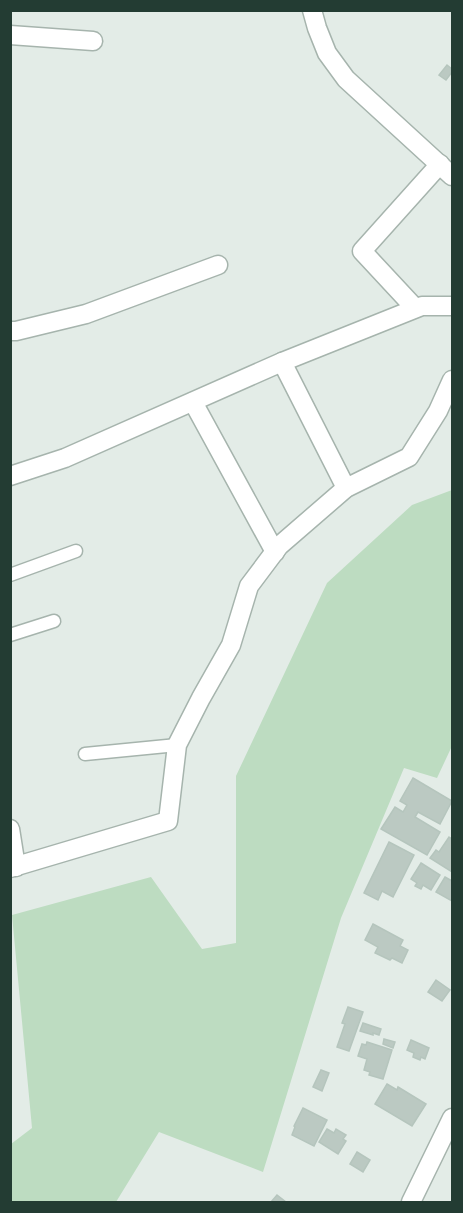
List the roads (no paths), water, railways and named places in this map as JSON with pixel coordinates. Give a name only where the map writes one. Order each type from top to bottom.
[{"type":"street","points":[[312,10],[316,28],[327,53],[346,79],[446,170],[362,251],[415,308]]},
{"type":"street","points":[[10,35],[93,41]]},
{"type":"street","points":[[10,331],[16,332],[86,314],[218,265]]},
{"type":"street","points":[[10,476],[65,458],[282,362],[415,308],[453,306]]},
{"type":"street","points":[[282,362],[346,488]]},
{"type":"street","points":[[10,829],[13,867],[168,821],[177,745],[231,645],[249,586],[279,546],[346,488],[409,457],[438,411],[453,380]]},
{"type":"street","points":[[193,402],[275,552]]},
{"type":"street","points":[[411,1203],[453,1118]]},
{"type":"lane","points":[[10,575],[76,551]]},
{"type":"lane","points":[[10,635],[54,621]]},
{"type":"lane","points":[[85,754],[177,745]]}]
